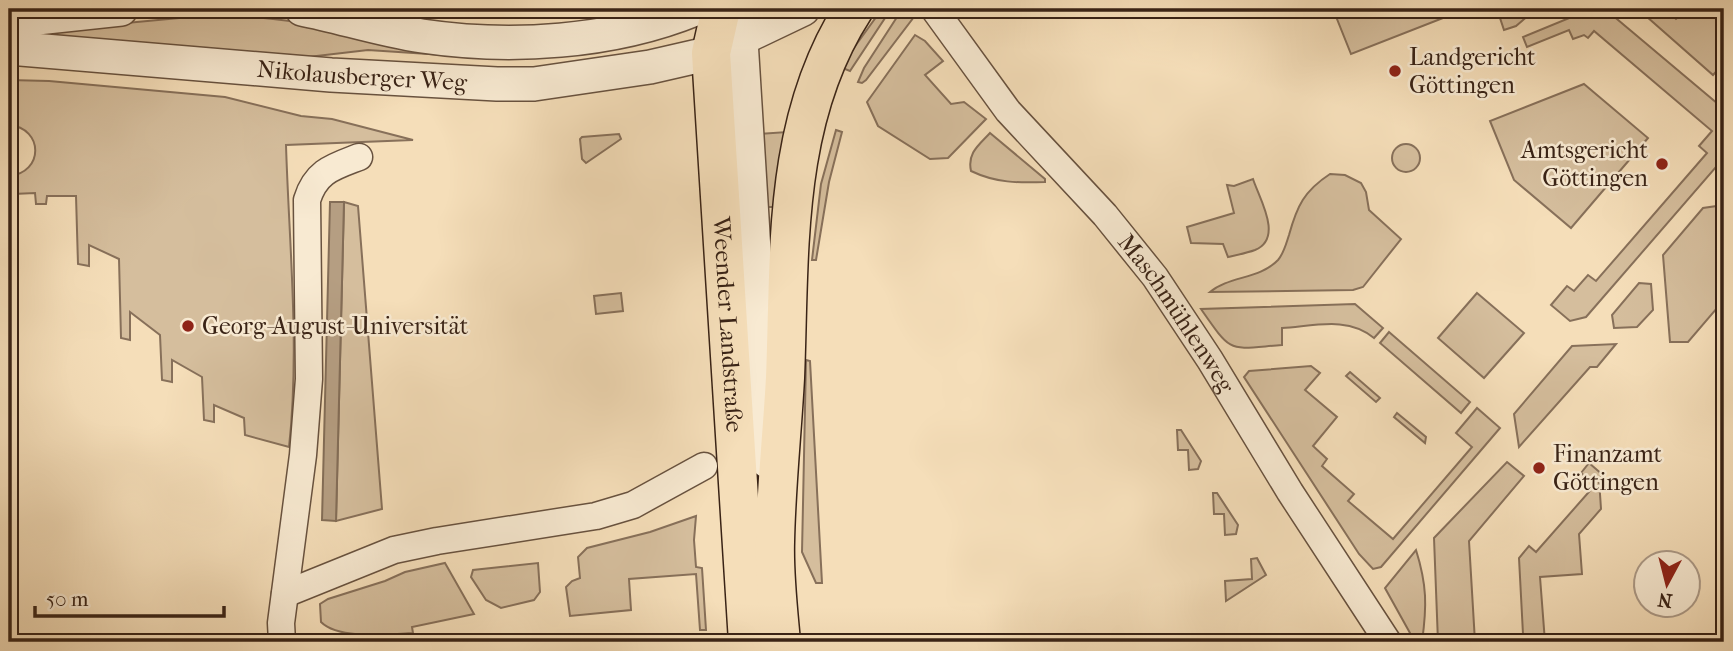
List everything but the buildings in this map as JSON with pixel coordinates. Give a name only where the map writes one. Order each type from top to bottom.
[{"type":"main road","name":"Weender Landstraße","points":[[780,642],[774,544],[785,377],[792,193],[803,129],[814,90],[832,46],[854,9]]},
{"type":"main road","name":"Weender Landstraße","points":[[724,34],[748,642]]},
{"type":"street","points":[[9,22],[121,9]]},
{"type":"street","name":"Nikolausberger Weg","points":[[302,9],[422,36],[507,42],[568,38],[623,30],[662,21],[695,9]]},
{"type":"street","name":"Weender Landstraße","points":[[729,9],[724,34],[763,410],[774,544]]},
{"type":"street","name":"Nikolausberger Weg","points":[[9,48],[331,75],[534,84],[650,67],[724,34],[803,9]]},
{"type":"street","name":"Maschmühlenweg","points":[[934,9],[1008,111],[1105,215],[1155,277],[1388,642]]},
{"type":"street","points":[[282,642],[281,623],[303,455],[309,379],[307,200],[317,177],[335,166],[359,158]]},
{"type":"street","points":[[285,594],[394,550],[596,516],[634,505],[704,466]]},
{"type":"shaded area","points":[[882,9],[891,9],[850,71],[840,67]]},
{"type":"shaded area","points":[[920,9],[866,80],[858,82],[899,14]]},
{"type":"shaded area","points":[[1333,9],[1466,9],[1351,54]]},
{"type":"shaded area","points":[[1497,9],[1536,9],[1516,26],[1504,30]]},
{"type":"shaded area","points":[[1591,9],[1605,9],[1718,104],[1723,159],[1586,317],[1570,321],[1551,305],[1567,286],[1574,291],[1588,275],[1596,281],[1707,153],[1699,146],[1712,131],[1594,31],[1588,38],[1584,35],[1573,39],[1569,30],[1527,47],[1523,37]]},
{"type":"shaded area","points":[[1638,9],[1666,9],[1676,19],[1688,9],[1724,9],[1724,63],[1713,75]]},
{"type":"shaded area","points":[[227,15],[326,26],[489,58],[368,50],[308,57],[9,34]]},
{"type":"shaded area","points":[[915,35],[925,41],[943,61],[925,75],[951,104],[964,102],[986,119],[948,158],[930,159],[878,126],[867,102]]},
{"type":"shaded area","points":[[9,80],[49,81],[225,97],[301,116],[332,119],[413,140],[286,145],[294,334],[289,447],[245,435],[244,418],[214,405],[214,422],[204,420],[202,377],[172,360],[172,382],[162,380],[160,335],[130,312],[130,340],[121,338],[119,259],[89,245],[89,266],[78,264],[76,196],[47,196],[46,204],[36,204],[35,193],[13,194],[13,207],[9,207],[9,176],[29,167],[35,150],[29,134],[9,125]]},
{"type":"shaded area","points":[[1584,84],[1648,138],[1571,228],[1514,180],[1490,121]]},
{"type":"shaded area","points":[[836,130],[842,132],[829,182],[816,260],[812,260],[821,184]]},
{"type":"shaded area","points":[[787,132],[778,203],[768,207],[759,134]]},
{"type":"shaded area","points":[[990,133],[1045,179],[1045,182],[1007,181],[971,171],[972,154]]},
{"type":"shaded area","points":[[619,134],[621,139],[586,163],[582,159],[582,137]]},
{"type":"shaded area","points":[[1406,144],[1416,148],[1420,158],[1416,168],[1406,172],[1396,168],[1392,158],[1396,148]]},
{"type":"shaded area","points":[[1330,174],[1345,175],[1361,183],[1366,192],[1369,210],[1401,239],[1363,287],[1353,290],[1210,292],[1226,283],[1262,271],[1278,260],[1303,200]]},
{"type":"shaded area","points":[[1253,179],[1269,227],[1268,237],[1263,244],[1255,250],[1228,257],[1223,244],[1191,243],[1187,227],[1234,213],[1227,185],[1234,186]]},
{"type":"shaded area","points":[[330,202],[344,202],[336,521],[322,520]]},
{"type":"shaded area","points":[[344,202],[358,206],[382,509],[336,521]]},
{"type":"shaded area","points":[[1724,205],[1724,250],[1717,258],[1724,263],[1724,300],[1688,342],[1670,342],[1663,255],[1703,208]]},
{"type":"shaded area","points":[[1639,283],[1651,284],[1653,310],[1637,327],[1614,328],[1612,315]]},
{"type":"shaded area","points":[[621,293],[623,311],[596,314],[594,296]]},
{"type":"shaded area","points":[[1477,293],[1524,333],[1484,378],[1438,338]]},
{"type":"shaded area","points":[[1355,304],[1383,328],[1374,338],[1353,327],[1318,324],[1282,328],[1282,345],[1251,348],[1233,346],[1226,342],[1201,309]]},
{"type":"shaded area","points":[[1389,332],[1470,402],[1461,413],[1380,343]]},
{"type":"shaded area","points":[[1616,344],[1597,367],[1590,367],[1519,447],[1514,414],[1572,346]]},
{"type":"shaded area","points":[[806,360],[810,361],[822,583],[816,583],[802,552]]},
{"type":"shaded area","points":[[1311,366],[1320,373],[1305,390],[1337,417],[1313,446],[1327,459],[1322,466],[1354,494],[1348,501],[1393,539],[1472,447],[1456,433],[1477,408],[1500,428],[1381,567],[1373,569],[1359,554],[1244,377],[1249,371]]},
{"type":"shaded area","points":[[1350,372],[1380,398],[1376,402],[1346,376]]},
{"type":"shaded area","points":[[1397,413],[1426,437],[1425,443],[1394,417]]},
{"type":"shaded area","points":[[1177,430],[1181,430],[1201,461],[1198,469],[1189,470],[1188,450],[1178,450]]},
{"type":"shaded area","points":[[1507,462],[1524,476],[1469,541],[1475,642],[1438,642],[1434,538]]},
{"type":"shaded area","points":[[1589,463],[1603,475],[1599,479],[1601,509],[1579,534],[1582,574],[1540,577],[1545,642],[1515,642],[1523,634],[1519,558],[1529,546],[1536,552],[1595,485],[1581,473]]},
{"type":"shaded area","points":[[1213,493],[1217,493],[1238,525],[1236,534],[1225,535],[1224,514],[1214,514]]},
{"type":"shaded area","points":[[696,516],[696,567],[702,568],[706,630],[700,630],[696,574],[629,579],[631,610],[570,616],[566,587],[580,578],[578,557],[587,548],[650,532]]},
{"type":"shaded area","points":[[1416,550],[1425,596],[1422,642],[1415,642],[1385,588]]},
{"type":"shaded area","points":[[1257,558],[1266,575],[1226,601],[1225,581],[1252,579],[1251,559]]},
{"type":"shaded area","points":[[445,563],[474,614],[412,627],[413,633],[351,634],[329,628],[321,622],[320,604],[328,599],[405,572]]},
{"type":"shaded area","points":[[538,563],[540,592],[534,600],[501,608],[486,600],[471,577],[473,570]]},
{"type":"place","name":"Landgericht Göttingen","points":[[1395,71]]},
{"type":"place","name":"Amtsgericht Göttingen","points":[[1662,164]]},
{"type":"place","name":"Georg-August-Universität","points":[[188,326]]},
{"type":"place","name":"Finanzamt Göttingen","points":[[1539,468]]}]
